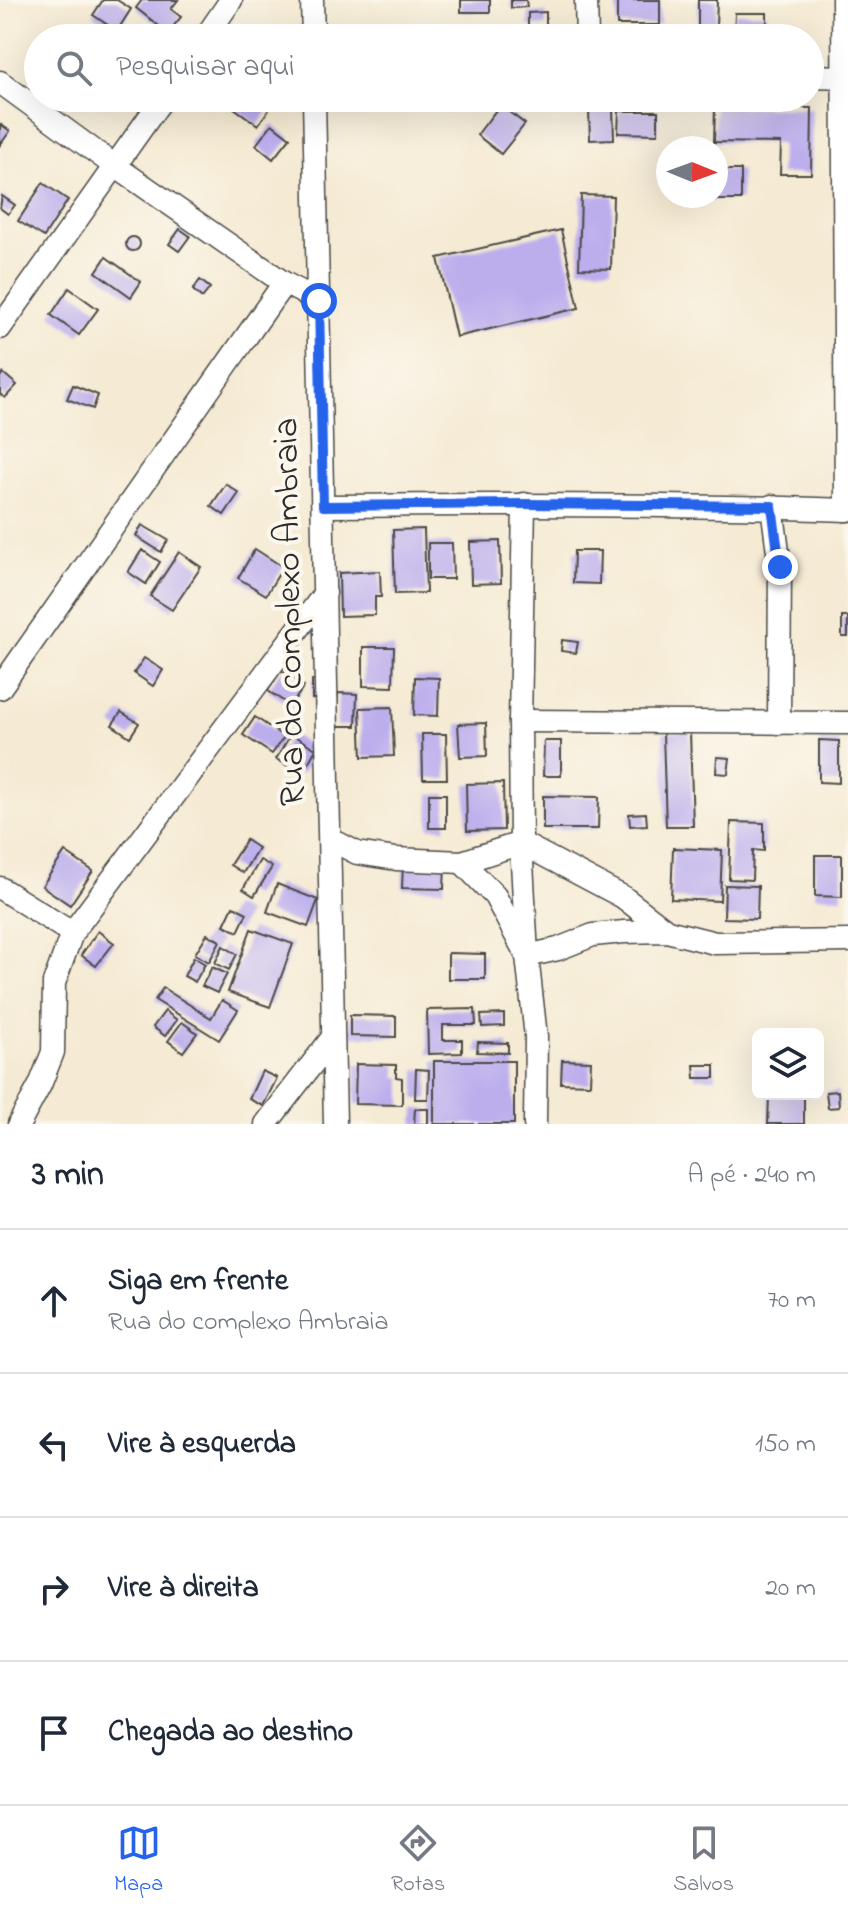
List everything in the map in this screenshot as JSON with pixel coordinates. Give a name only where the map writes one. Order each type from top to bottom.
[{"type":"street","points":[[215,24],[231,0]]},
{"type":"street","points":[[312,0],[313,24]]},
{"type":"street","points":[[586,0],[587,24]]},
{"type":"street","points":[[323,506],[524,504],[772,506],[847,510],[843,0]]},
{"type":"street","points":[[824,76],[845,76]]},
{"type":"street","points":[[0,82],[24,100]]},
{"type":"street","points":[[41,112],[284,283],[319,301]]},
{"type":"street","points":[[0,328],[153,112]]},
{"type":"street","name":"Rua do complexo Ambraia","points":[[314,112],[335,1124]]},
{"type":"street","points":[[0,688],[284,283]]},
{"type":"street","points":[[524,504],[521,843],[527,956],[536,1037],[535,1124]]},
{"type":"street","points":[[772,506],[780,567],[779,723]]},
{"type":"street","points":[[19,1124],[53,1052],[54,983],[72,933],[325,593]]},
{"type":"street","points":[[520,721],[848,723]]},
{"type":"street","points":[[330,839],[357,853],[396,859],[462,862],[521,843],[623,897],[667,931]]},
{"type":"street","points":[[462,862],[495,896],[527,956]]},
{"type":"street","points":[[0,888],[72,933]]},
{"type":"street","points":[[527,956],[558,949],[593,935],[667,931],[715,943],[848,941]]},
{"type":"street","points":[[266,1124],[333,1037]]},
{"type":"building","points":[[103,0],[117,0],[131,9],[121,24],[106,24],[93,15]]},
{"type":"building","points":[[142,0],[178,0],[171,9],[181,17],[175,24],[156,24],[136,8]]},
{"type":"building","points":[[461,0],[490,0],[490,12],[461,12]]},
{"type":"building","points":[[511,0],[526,0],[527,7],[511,8]]},
{"type":"building","points":[[617,0],[660,0],[660,24],[617,24]]},
{"type":"building","points":[[698,0],[717,0],[716,24],[698,24]]},
{"type":"building","points":[[546,12],[546,24],[528,24],[528,13]]},
{"type":"building","points":[[735,13],[767,13],[767,24],[735,24]]},
{"type":"building","points":[[240,112],[267,112],[258,125]]},
{"type":"building","points":[[495,112],[509,112],[525,124],[501,154],[477,135]]},
{"type":"building","points":[[589,112],[613,112],[614,139],[590,140]]},
{"type":"building","points":[[619,112],[658,112],[658,134],[618,133]]},
{"type":"building","points":[[715,112],[812,112],[811,174],[780,174],[781,143],[728,142],[728,136],[714,136]]},
{"type":"building","points":[[0,124],[10,131],[0,145]]},
{"type":"building","points":[[272,124],[290,138],[273,159],[256,145]]},
{"type":"building","points":[[728,170],[741,170],[741,200],[728,200]]},
{"type":"building","points":[[43,183],[68,200],[44,237],[18,221]]},
{"type":"building","points":[[581,195],[613,196],[611,269],[579,268]]},
{"type":"building","points":[[2,196],[15,205],[8,214],[0,208]]},
{"type":"building","points":[[180,229],[190,236],[179,251],[169,244]]},
{"type":"building","points":[[561,230],[579,308],[456,337],[438,258]]},
{"type":"building","points":[[133,237],[140,244],[133,251],[126,244]]},
{"type":"building","points":[[106,257],[141,282],[131,297],[96,272]]},
{"type":"building","points":[[200,280],[210,288],[202,298],[193,290]]},
{"type":"building","points":[[69,288],[98,309],[79,335],[51,315]]},
{"type":"building","points":[[3,373],[17,385],[5,398],[0,394],[0,377]]},
{"type":"building","points":[[73,385],[98,395],[93,409],[67,399]]},
{"type":"building","points":[[226,484],[239,493],[224,515],[211,506]]},
{"type":"building","points":[[142,525],[168,540],[161,552],[136,536]]},
{"type":"building","points":[[424,529],[426,593],[395,594],[393,530]]},
{"type":"building","points":[[500,541],[501,583],[471,584],[470,542]]},
{"type":"building","points":[[428,543],[452,543],[453,579],[428,579]]},
{"type":"building","points":[[255,549],[283,567],[266,595],[238,578]]},
{"type":"building","points":[[142,550],[160,562],[146,584],[128,572]]},
{"type":"building","points":[[574,551],[600,551],[599,584],[573,583]]},
{"type":"building","points":[[179,552],[201,567],[172,610],[150,596]]},
{"type":"building","points":[[380,571],[381,597],[375,597],[375,615],[340,616],[339,573]]},
{"type":"building","points":[[842,617],[848,617],[848,637],[842,637]]},
{"type":"building","points":[[562,640],[578,642],[576,653],[561,651]]},
{"type":"building","points":[[363,647],[394,647],[393,687],[363,686]]},
{"type":"building","points":[[144,658],[163,670],[153,686],[134,673]]},
{"type":"building","points":[[281,670],[304,686],[291,706],[268,691]]},
{"type":"building","points":[[415,677],[439,678],[438,716],[414,715]]},
{"type":"building","points":[[312,680],[320,680],[320,699],[312,699]]},
{"type":"building","points":[[338,693],[357,694],[356,726],[337,726]]},
{"type":"building","points":[[392,707],[394,756],[362,757],[360,708]]},
{"type":"building","points":[[121,712],[139,723],[130,737],[112,725]]},
{"type":"building","points":[[255,717],[284,737],[272,754],[243,735]]},
{"type":"building","points":[[486,723],[487,756],[460,757],[458,724]]},
{"type":"building","points":[[690,732],[693,826],[666,826],[663,733]]},
{"type":"building","points":[[291,734],[316,749],[302,774],[276,759]]},
{"type":"building","points":[[422,734],[446,734],[447,779],[423,779]]},
{"type":"building","points":[[819,740],[839,741],[839,783],[819,782]]},
{"type":"building","points":[[544,741],[561,741],[561,776],[543,776]]},
{"type":"building","points":[[717,757],[730,758],[728,774],[716,773]]},
{"type":"building","points":[[503,783],[504,830],[467,831],[466,784]]},
{"type":"building","points":[[429,794],[446,794],[446,828],[429,828]]},
{"type":"building","points":[[543,796],[599,797],[598,829],[543,829]]},
{"type":"building","points":[[646,813],[647,825],[630,826],[629,814]]},
{"type":"building","points":[[731,822],[764,823],[764,851],[753,850],[752,880],[729,879]]},
{"type":"building","points":[[246,840],[258,848],[243,873],[230,865]]},
{"type":"building","points":[[673,848],[722,850],[720,901],[671,899]]},
{"type":"building","points":[[65,852],[93,871],[70,905],[42,886]]},
{"type":"building","points":[[815,855],[842,855],[842,897],[815,896]]},
{"type":"building","points":[[260,860],[272,867],[254,896],[243,889]]},
{"type":"building","points":[[403,864],[445,865],[444,889],[402,888]]},
{"type":"building","points":[[277,884],[318,900],[308,927],[267,912]]},
{"type":"building","points":[[725,885],[758,886],[757,919],[724,918]]},
{"type":"building","points":[[233,906],[247,913],[238,932],[224,925]]},
{"type":"building","points":[[251,929],[293,944],[270,1007],[228,992]]},
{"type":"building","points":[[98,931],[114,943],[96,966],[81,955]]},
{"type":"building","points":[[207,934],[220,941],[209,962],[195,954]]},
{"type":"building","points":[[223,946],[237,954],[229,970],[215,963]]},
{"type":"building","points":[[448,953],[485,954],[485,979],[448,979]]},
{"type":"building","points":[[194,957],[205,964],[195,982],[184,976]]},
{"type":"building","points":[[212,967],[227,974],[217,993],[202,986]]},
{"type":"building","points":[[163,988],[211,1018],[222,1000],[238,1010],[219,1040],[155,1000]]},
{"type":"building","points":[[475,1009],[476,1025],[443,1025],[443,1040],[462,1040],[462,1053],[428,1054],[427,1010]]},
{"type":"building","points":[[165,1011],[177,1020],[165,1036],[153,1027]]},
{"type":"building","points":[[504,1014],[504,1026],[482,1027],[481,1015]]},
{"type":"building","points":[[350,1015],[396,1016],[396,1037],[350,1036]]},
{"type":"building","points":[[182,1022],[197,1033],[183,1052],[168,1041]]},
{"type":"building","points":[[478,1042],[508,1043],[508,1053],[477,1052]]},
{"type":"building","points":[[562,1060],[591,1061],[590,1084],[561,1083]]},
{"type":"building","points":[[434,1061],[514,1061],[514,1124],[434,1124]]},
{"type":"building","points":[[356,1064],[396,1065],[396,1077],[402,1078],[402,1105],[355,1104]]},
{"type":"building","points":[[694,1065],[715,1065],[715,1078],[695,1078]]},
{"type":"building","points":[[416,1069],[429,1070],[428,1099],[415,1099]]},
{"type":"building","points":[[262,1071],[277,1078],[263,1106],[249,1099]]},
{"type":"building","points":[[838,1091],[839,1107],[828,1108],[826,1092]]},
{"type":"building","points":[[769,1100],[804,1100],[804,1124],[768,1124]]},
{"type":"building","points":[[415,1109],[428,1109],[428,1124],[414,1124]]},
{"type":"route","points":[[319,301],[323,506],[772,506],[780,567]]}]
